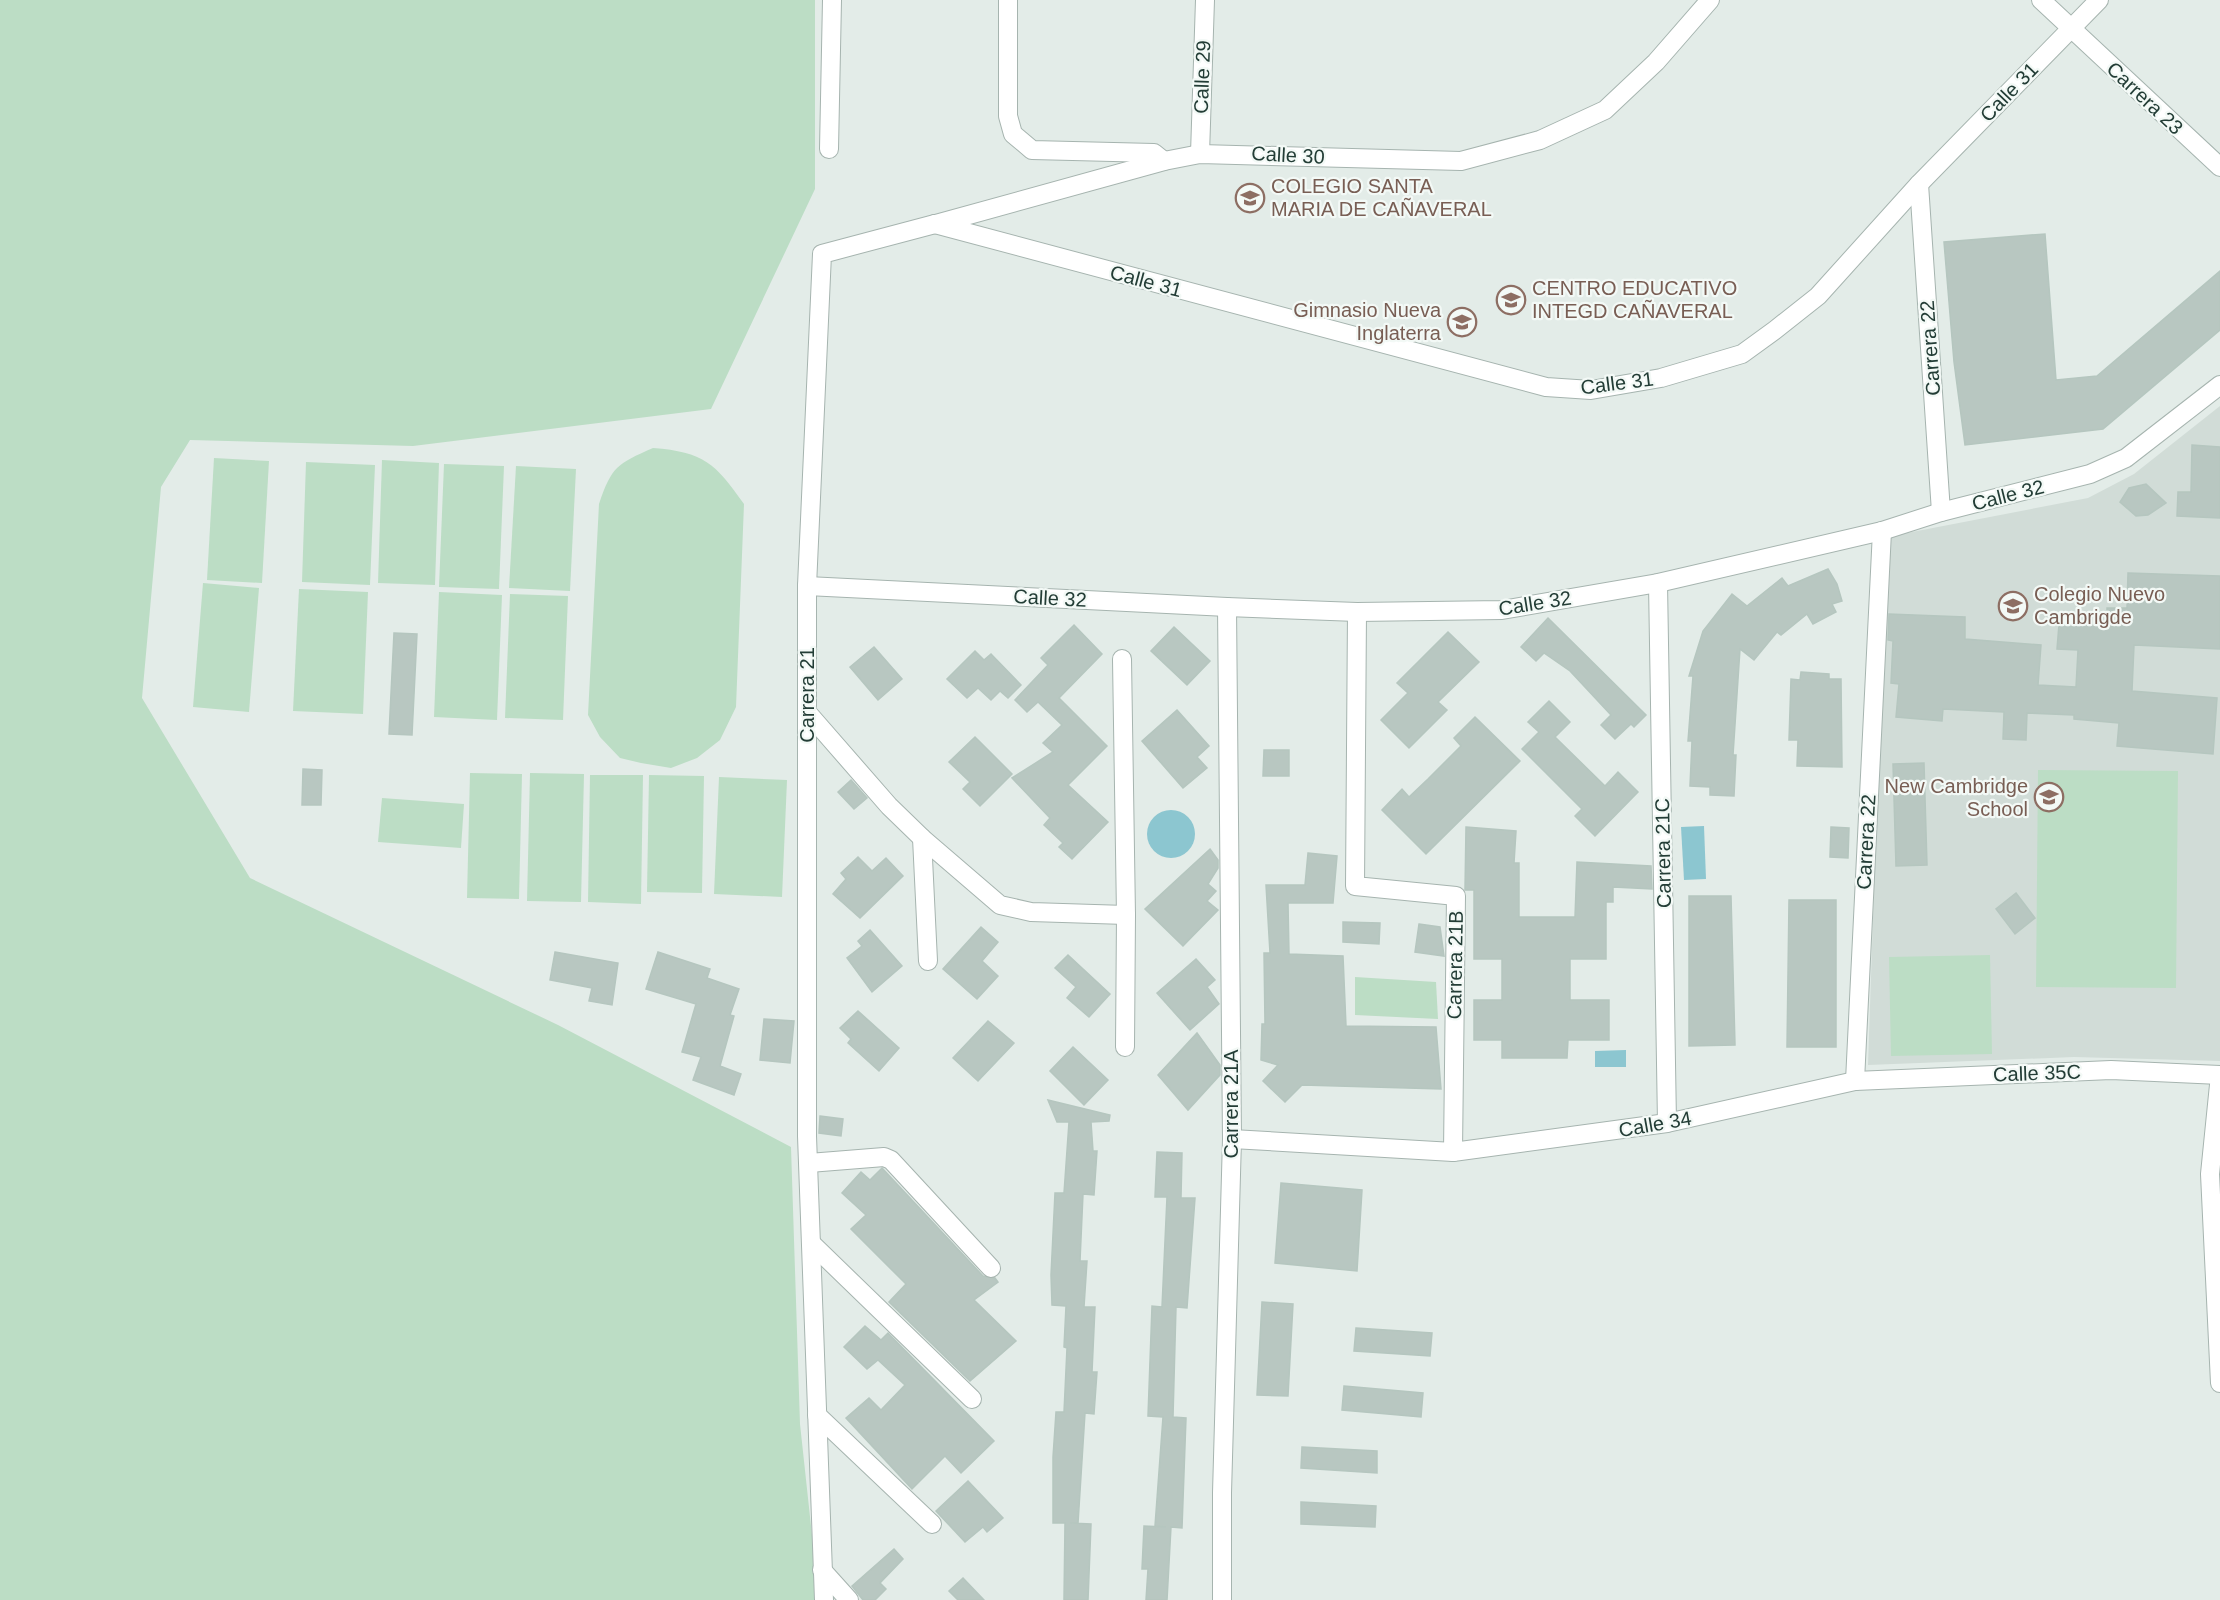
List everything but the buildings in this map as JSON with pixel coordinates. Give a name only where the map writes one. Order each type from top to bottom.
[{"type":"street","points":[[829,149],[832,0]]},
{"type":"street","points":[[1008,0],[1008,116],[1013,134],[1032,150],[1154,153],[1164,161]]},
{"type":"street","name":"Calle 29","points":[[1200,154],[1204,0]]},
{"type":"street","name":"Calle 30","points":[[822,254],[1164,161],[1200,154],[1461,161],[1540,140],[1605,110],[1656,62],[1710,0]]},
{"type":"street","name":"Carrera 23","points":[[2042,0],[2070,29],[2220,167]]},
{"type":"street","name":"Calle 31","points":[[934,224],[1546,387],[1591,390],[1661,378],[1742,354],[1818,296],[1919,184],[2099,0]]},
{"type":"street","name":"Carrera 22","points":[[1919,184],[1941,512]]},
{"type":"street","name":"Carrera 21","points":[[822,254],[807,586],[807,1136],[824,1600]]},
{"type":"street","name":"Calle 32","points":[[807,586],[1357,612],[1502,610],[1659,583],[1882,531],[1941,512],[2090,474],[2126,458],[2220,385]]},
{"type":"street","name":"Carrera 22","points":[[1854,1081],[1882,531]]},
{"type":"street","name":"Carrera 21C","points":[[1659,583],[1667,1124]]},
{"type":"street","name":"Carrera 21A","points":[[1222,1600],[1222,1481],[1232,1139],[1227,607]]},
{"type":"street","name":"Carrera 21B","points":[[1357,612],[1355,886],[1456,896],[1453,1152]]},
{"type":"street","points":[[1122,659],[1126,915],[1125,1047]]},
{"type":"street","points":[[807,712],[889,806],[922,838],[1000,905],[1031,912],[1126,915]]},
{"type":"street","points":[[922,838],[928,961]]},
{"type":"street","name":"Calle 35C","points":[[1854,1081],[2112,1070],[2220,1075]]},
{"type":"street","points":[[2220,1075],[2215,1175],[2220,1383]]},
{"type":"street","name":"Calle 34","points":[[1453,1152],[1667,1124],[1854,1081]]},
{"type":"street","points":[[1232,1139],[1453,1152]]},
{"type":"street","points":[[809,1163],[877,1157],[891,1160],[991,1268]]},
{"type":"street","points":[[811,1243],[972,1399]]},
{"type":"street","points":[[817,1414],[932,1524]]},
{"type":"street","points":[[822,1570],[849,1600]]},
{"type":"shaded area","name":"New Cambridge School","points":[[2220,406],[2220,1061],[2074,1057],[1868,1065],[1886,537],[2088,498],[2134,474]]},
{"type":"green space","points":[[0,0],[815,0],[815,189],[711,409],[413,446],[190,440],[161,487],[142,698],[250,878],[558,1025],[791,1147],[800,1424],[819,1600],[0,1600]]},
{"type":"green space","points":[[653,448],[685,453],[707,462],[725,479],[744,504],[736,707],[720,740],[697,758],[671,768],[620,758],[600,737],[588,715],[599,504],[608,481],[617,468],[631,458]]},
{"type":"green space","points":[[214,458],[269,461],[262,583],[207,580]]},
{"type":"green space","points":[[382,460],[439,463],[435,585],[378,583]]},
{"type":"green space","points":[[306,462],[375,465],[370,585],[302,582]]},
{"type":"green space","points":[[444,464],[504,466],[499,589],[439,587]]},
{"type":"green space","points":[[516,466],[576,469],[570,591],[509,588]]},
{"type":"green space","points":[[203,583],[259,588],[249,712],[193,707]]},
{"type":"green space","points":[[299,589],[368,592],[363,714],[293,711]]},
{"type":"green space","points":[[439,592],[502,595],[497,720],[434,717]]},
{"type":"green space","points":[[510,594],[568,596],[563,720],[505,718]]},
{"type":"green space","points":[[2038,770],[2178,771],[2176,988],[2036,987]]},
{"type":"green space","points":[[470,773],[522,774],[519,899],[467,898]]},
{"type":"green space","points":[[530,773],[584,774],[581,902],[527,901]]},
{"type":"green space","points":[[590,775],[643,775],[641,904],[588,902]]},
{"type":"green space","points":[[649,775],[704,776],[702,893],[647,892]]},
{"type":"green space","points":[[719,777],[787,780],[782,897],[714,894]]},
{"type":"green space","points":[[382,798],[464,804],[461,848],[378,842]]},
{"type":"green space","points":[[1990,955],[1992,1054],[1891,1056],[1889,957]]},
{"type":"green space","points":[[1355,977],[1436,982],[1438,1019],[1355,1015]]},
{"type":"water","points":[[1171,810],[1188,817],[1195,834],[1188,851],[1171,858],[1154,851],[1147,834],[1154,817]]},
{"type":"water","points":[[1704,826],[1706,879],[1684,880],[1681,827]]},
{"type":"water","points":[[1626,1050],[1626,1067],[1595,1067],[1595,1051]]},
{"type":"place","name":"COLEGIO SANTA MARIA DE CAÑAVERAL","points":[[1250,198]]},
{"type":"place","name":"CENTRO EDUCATIVO INTEGD CAÑAVERAL","points":[[1511,300]]},
{"type":"place","name":"Gimnasio Nueva Inglaterra","points":[[1462,322]]},
{"type":"place","name":"Colegio Nuevo Cambrigde","points":[[2013,606]]},
{"type":"place","name":"New Cambridge School","points":[[2049,797]]}]
